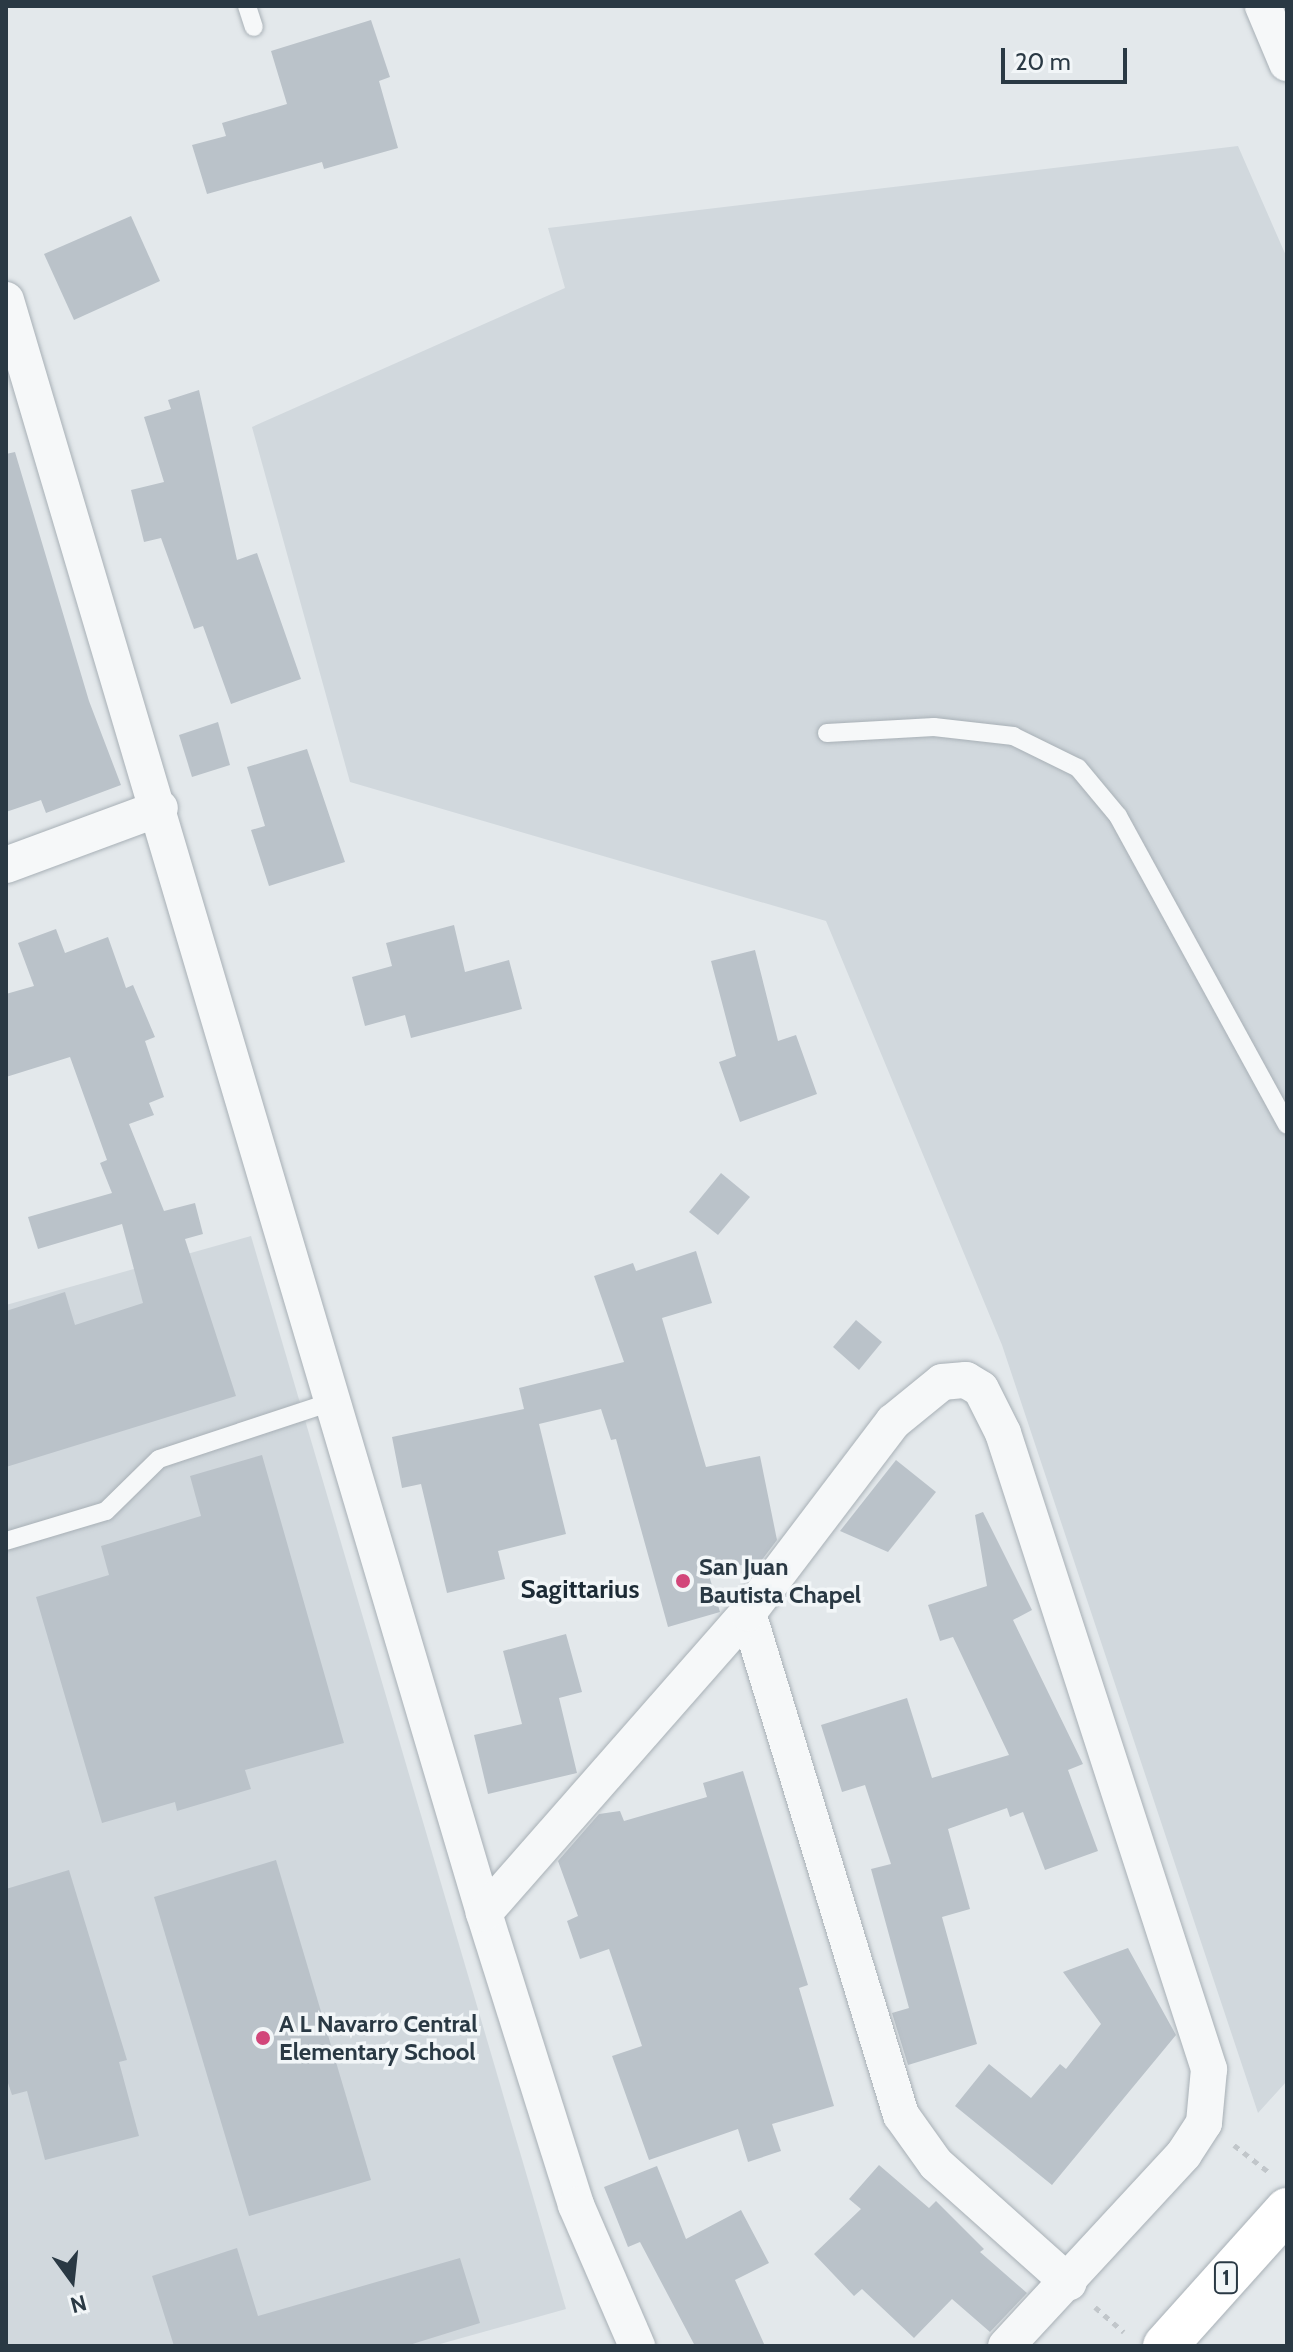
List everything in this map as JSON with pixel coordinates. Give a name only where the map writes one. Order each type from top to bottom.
[{"type":"highway","name":"1","points":[[1147,2342],[1281,2194]]},
{"type":"street","points":[[1263,6],[1287,63]]},
{"type":"street","points":[[6,300],[160,808],[484,1913],[576,2205],[637,2346]]},
{"type":"street","points":[[6,865],[160,808]]},
{"type":"street","points":[[484,1913],[748,1613],[919,1395],[942,1382],[966,1380],[981,1389],[1003,1433],[1202,2037],[1209,2069],[1204,2123],[1080,2293],[1006,2346]]},
{"type":"street","points":[[748,1613],[901,2115],[936,2164],[1080,2293]]},
{"type":"lane","points":[[247,6],[254,27]]},
{"type":"lane","points":[[827,733],[934,727],[1013,736],[1078,768],[1118,816],[1287,1125]]},
{"type":"lane","points":[[6,1541],[106,1511],[159,1459],[334,1401]]},
{"type":"path","points":[[1204,2123],[1281,2194]]},
{"type":"path","points":[[1080,2293],[1147,2342]]},
{"type":"shaded area","points":[[1238,146],[1287,258],[1287,2081],[1258,2113],[1002,1345],[826,921],[350,782],[252,427],[565,288],[548,228]]},
{"type":"shaded area","points":[[251,1236],[566,2309],[433,2346],[6,2346],[6,1305]]},
{"type":"building","points":[[371,20],[390,77],[379,81],[398,148],[324,169],[322,162],[207,194],[192,145],[226,136],[222,123],[287,104],[271,51]]},
{"type":"building","points":[[131,216],[160,281],[74,320],[44,254]]},
{"type":"building","points":[[199,390],[237,560],[257,553],[301,679],[231,704],[203,626],[194,629],[161,538],[144,542],[131,490],[164,482],[144,417],[171,409],[168,400]]},
{"type":"building","points":[[15,452],[89,701],[121,785],[46,813],[41,800],[6,812],[6,454]]},
{"type":"building","points":[[218,722],[230,765],[192,777],[179,735]]},
{"type":"building","points":[[307,749],[345,862],[269,886],[251,830],[265,826],[247,767]]},
{"type":"building","points":[[454,925],[465,972],[509,960],[522,1009],[411,1038],[405,1015],[365,1026],[352,977],[392,966],[386,943]]},
{"type":"building","points":[[56,929],[65,953],[108,937],[126,988],[133,985],[155,1037],[145,1041],[164,1097],[149,1103],[154,1115],[129,1124],[164,1211],[195,1203],[203,1234],[185,1239],[236,1396],[6,1467],[6,1311],[65,1292],[75,1325],[143,1303],[122,1224],[38,1249],[28,1217],[112,1193],[100,1163],[107,1160],[70,1057],[6,1077],[6,994],[34,986],[18,943]]},
{"type":"building","points":[[755,950],[778,1041],[796,1035],[817,1094],[740,1122],[719,1062],[736,1056],[711,961]]},
{"type":"building","points":[[721,1173],[750,1197],[718,1235],[689,1212]]},
{"type":"building","points":[[696,1251],[712,1303],[662,1318],[706,1467],[760,1456],[777,1540],[761,1561],[708,1572],[720,1612],[668,1627],[616,1439],[611,1440],[601,1409],[539,1424],[566,1534],[498,1551],[505,1579],[447,1593],[421,1484],[402,1488],[392,1437],[524,1409],[519,1388],[624,1362],[594,1276],[633,1263],[636,1271]]},
{"type":"building","points":[[856,1320],[882,1342],[859,1370],[833,1347]]},
{"type":"building","points":[[262,1455],[344,1743],[245,1770],[251,1789],[177,1811],[175,1802],[102,1823],[36,1597],[109,1575],[101,1546],[201,1516],[190,1476]]},
{"type":"building","points":[[896,1460],[936,1492],[888,1552],[840,1531]]},
{"type":"building","points":[[983,1512],[1032,1610],[1013,1620],[1083,1764],[1068,1770],[1098,1851],[1045,1870],[1023,1812],[1010,1817],[1007,1808],[948,1829],[970,1909],[942,1917],[977,2044],[908,2065],[892,2013],[909,2008],[871,1869],[891,1864],[865,1785],[842,1792],[821,1725],[907,1698],[932,1778],[1009,1755],[953,1637],[940,1641],[928,1605],[987,1586],[975,1515]]},
{"type":"building","points":[[566,1634],[582,1692],[559,1698],[577,1773],[488,1794],[474,1735],[522,1724],[503,1651]]},
{"type":"building","points":[[743,1771],[808,1985],[799,1988],[834,2106],[772,2124],[781,2151],[748,2162],[738,2129],[649,2160],[612,2056],[642,2046],[609,1949],[580,1959],[567,1921],[578,1916],[558,1861],[599,1814],[620,1811],[624,1821],[707,1797],[703,1783]]},
{"type":"building","name":"A L Navarro Central Elementary School","points":[[276,1860],[371,2180],[249,2216],[154,1897]]},
{"type":"building","points":[[69,1870],[127,2060],[119,2062],[139,2136],[45,2160],[27,2091],[12,2095],[6,2077],[6,1889]]},
{"type":"building","points":[[1128,1948],[1176,2035],[1052,2185],[955,2106],[989,2064],[1031,2098],[1060,2064],[1066,2069],[1101,2024],[1063,1972]]},
{"type":"building","points":[[879,2165],[929,2208],[936,2201],[984,2249],[980,2252],[1027,2293],[990,2332],[952,2299],[914,2338],[862,2289],[854,2296],[814,2254],[861,2209],[849,2199]]},
{"type":"building","points":[[657,2166],[686,2239],[741,2210],[769,2263],[735,2280],[765,2346],[695,2346],[640,2242],[628,2247],[604,2187]]},
{"type":"building","points":[[237,2248],[258,2316],[460,2258],[480,2323],[406,2346],[174,2346],[152,2276]]},
{"type":"place","name":"San Juan Bautista Chapel","points":[[683,1581]]},
{"type":"place","name":"A L Navarro Central Elementary School","points":[[263,2038]]},
{"type":"district","name":"Sagittarius","points":[[580,1590]]}]
